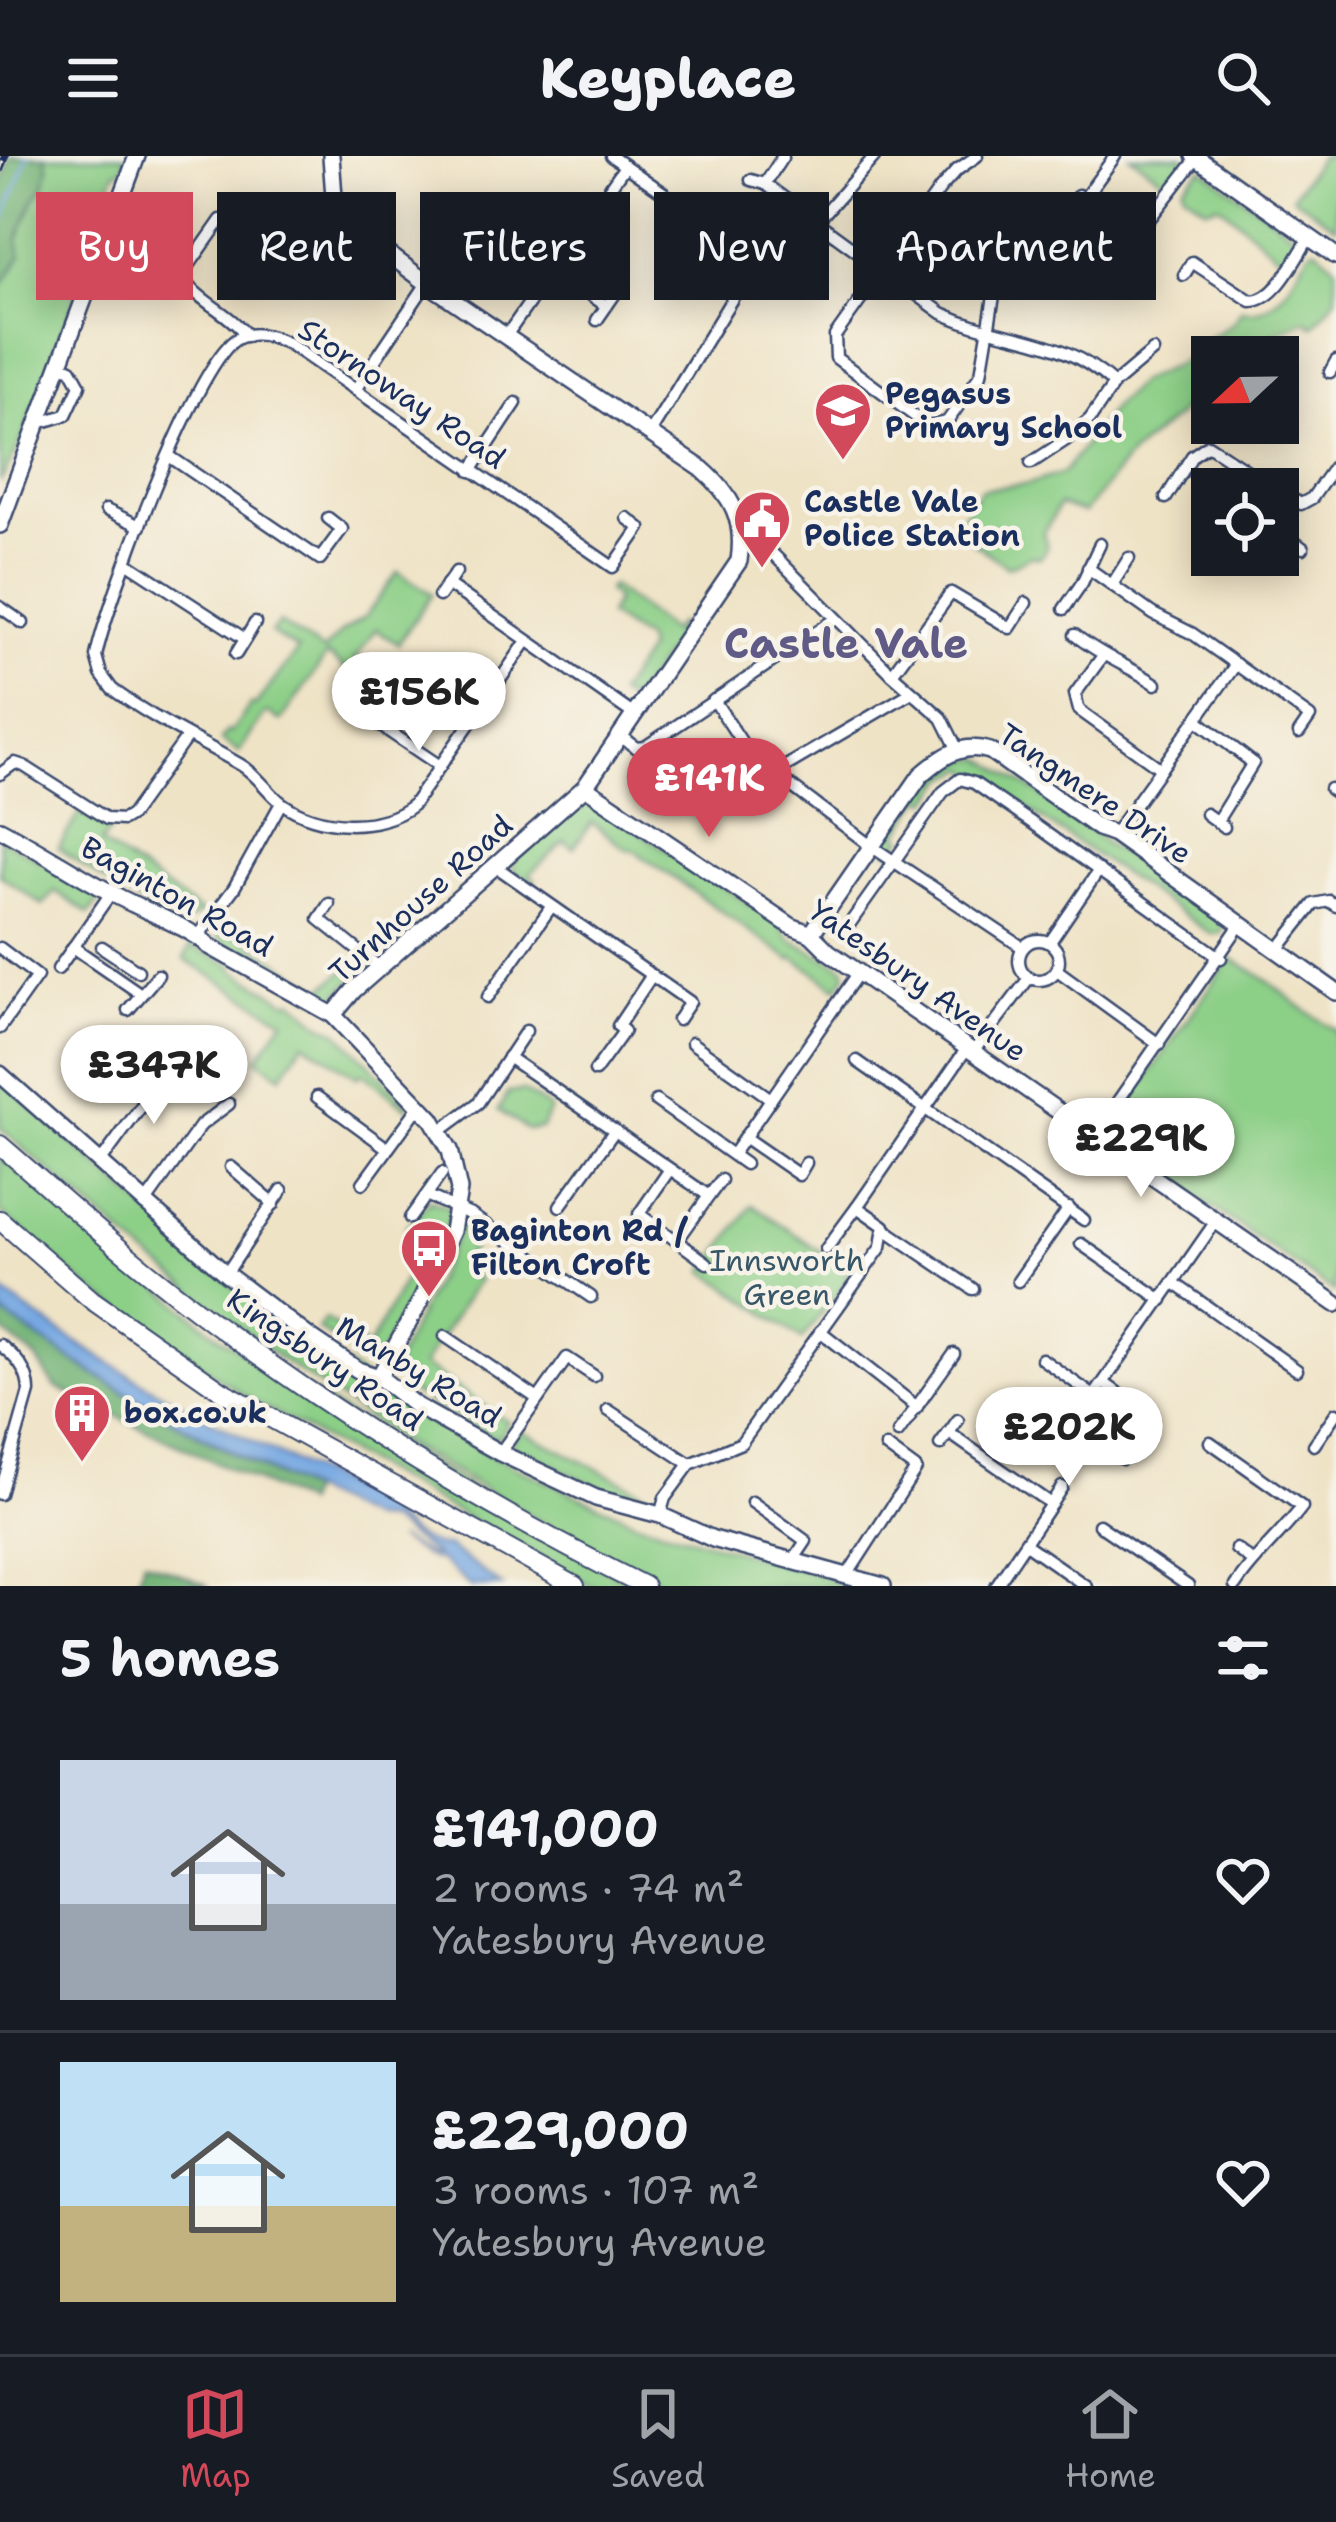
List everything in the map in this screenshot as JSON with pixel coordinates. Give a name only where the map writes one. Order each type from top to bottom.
[{"type":"highway","name":"Kingsbury Road","points":[[0,1145],[146,1270],[332,1407],[523,1522],[644,1586]]},
{"type":"highway","points":[[0,1220],[92,1300],[222,1391],[575,1586]]},
{"type":"street","points":[[0,524],[137,156]]},
{"type":"street","points":[[331,156],[334,192]]},
{"type":"street","points":[[611,156],[663,192]]},
{"type":"street","points":[[765,184],[783,156]]},
{"type":"street","points":[[829,207],[875,156]]},
{"type":"street","points":[[941,192],[977,156]]},
{"type":"street","points":[[1085,192],[1115,156]]},
{"type":"street","points":[[1156,213],[1196,157],[1336,256]]},
{"type":"street","points":[[607,192],[625,166]]},
{"type":"street","points":[[752,179],[772,192]]},
{"type":"street","points":[[217,226],[183,274],[184,280],[191,290],[234,318],[247,337]]},
{"type":"street","points":[[1184,275],[1192,262],[1251,301],[1261,301],[1310,237]]},
{"type":"street","points":[[357,387],[420,293]]},
{"type":"street","points":[[452,300],[702,469],[726,493],[740,520],[742,543],[774,555],[942,718],[958,750]]},
{"type":"street","points":[[506,336],[532,300]]},
{"type":"street","points":[[599,300],[606,306]]},
{"type":"street","points":[[597,320],[610,300]]},
{"type":"street","points":[[650,433],[731,300]]},
{"type":"street","points":[[861,300],[835,336],[836,358],[928,426],[947,422],[981,374],[993,300]]},
{"type":"street","points":[[923,300],[942,313],[989,330],[1064,348],[1087,360],[1114,384]]},
{"type":"street","name":"Stornoway Road","points":[[281,802],[246,768],[112,689],[101,674],[97,656],[101,633],[169,456],[196,396],[235,340],[272,335],[357,387],[613,567],[640,528],[627,518]]},
{"type":"street","points":[[1031,463],[1090,419],[1114,384],[1153,351]]},
{"type":"street","points":[[39,423],[66,415],[80,385],[71,369],[61,364]]},
{"type":"street","points":[[471,471],[516,403]]},
{"type":"street","points":[[1166,498],[1196,452],[1208,445],[1221,447],[1248,468]]},
{"type":"street","points":[[169,456],[320,560],[342,529],[328,518]]},
{"type":"street","points":[[1299,503],[1312,498],[1336,464]]},
{"type":"street","points":[[106,510],[140,526]]},
{"type":"street","name":"Turnhouse Road","points":[[333,1015],[585,787],[739,561],[742,543]]},
{"type":"street","points":[[1064,609],[1100,544]]},
{"type":"street","points":[[1299,545],[1304,548]]},
{"type":"street","points":[[1112,585],[1129,558]]},
{"type":"street","points":[[128,563],[245,639]]},
{"type":"street","points":[[1088,568],[1310,717],[1300,733]]},
{"type":"street","points":[[439,596],[456,572]]},
{"type":"street","points":[[447,584],[633,714]]},
{"type":"street","points":[[892,674],[951,593],[1010,628],[1026,603]]},
{"type":"street","points":[[0,607],[22,623]]},
{"type":"street","points":[[620,735],[636,748],[645,747],[836,619]]},
{"type":"street","points":[[236,653],[255,623]]},
{"type":"street","points":[[1075,635],[1102,657],[1125,663],[1156,684]]},
{"type":"street","points":[[199,935],[234,888],[281,802],[320,818],[353,824],[387,822],[413,805],[527,641]]},
{"type":"street","points":[[1102,657],[1075,694],[1079,710],[1162,769]]},
{"type":"street","points":[[1114,834],[1236,664]]},
{"type":"street","points":[[776,772],[912,692]]},
{"type":"street","points":[[714,700],[743,748],[872,846],[1022,947]]},
{"type":"street","points":[[374,703],[366,716],[440,766]]},
{"type":"street","points":[[1197,720],[1253,763],[1216,820]]},
{"type":"street","points":[[0,774],[15,763],[24,766],[107,819],[123,820],[188,737]]},
{"type":"street","name":"Tangmere Drive","points":[[811,934],[921,775],[958,750],[975,746],[1114,834],[1336,992]]},
{"type":"street","points":[[846,929],[950,784],[960,779],[974,783],[1221,958]]},
{"type":"street","name":"Yatesbury Avenue","points":[[585,787],[790,926],[811,934],[829,952],[1336,1304]]},
{"type":"street","name":"Baginton Road","points":[[0,829],[177,928],[199,935],[208,946],[333,1015],[440,1131],[457,1172],[458,1209],[437,1268],[380,1377]]},
{"type":"street","points":[[495,866],[690,1002],[678,1020]]},
{"type":"street","points":[[1050,942],[1099,870]]},
{"type":"street","points":[[58,970],[112,893]]},
{"type":"street","points":[[329,904],[319,919],[380,968]]},
{"type":"street","points":[[1277,951],[1314,904],[1336,906]]},
{"type":"street","points":[[488,998],[551,907]]},
{"type":"street","points":[[1094,1137],[1240,925]]},
{"type":"street","points":[[1032,940],[1050,942],[1060,958],[1057,970],[1042,980],[1030,978],[1020,968],[1022,947],[1032,940]]},
{"type":"street","points":[[74,947],[142,994]]},
{"type":"street","points":[[102,947],[138,971]]},
{"type":"street","points":[[0,948],[37,976],[0,1028]]},
{"type":"street","points":[[110,972],[116,958]]},
{"type":"street","points":[[1057,970],[1159,1044]]},
{"type":"street","points":[[733,1154],[859,972]]},
{"type":"street","points":[[128,1010],[158,975]]},
{"type":"street","points":[[596,1071],[624,1031],[618,1026],[652,975]]},
{"type":"street","points":[[826,1249],[924,1108],[1030,978]]},
{"type":"street","points":[[440,1131],[478,1103],[526,1031]]},
{"type":"street","points":[[692,1042],[771,1099]]},
{"type":"street","points":[[508,1057],[709,1196]]},
{"type":"street","points":[[856,1061],[1084,1220]]},
{"type":"street","points":[[99,1164],[173,1063]]},
{"type":"street","name":"Manby Road","points":[[0,1074],[226,1274],[344,1361],[380,1377],[416,1406],[500,1453],[596,1498],[660,1515],[713,1539],[883,1586]]},
{"type":"street","points":[[317,1097],[387,1148]]},
{"type":"street","points":[[656,1101],[745,1164]]},
{"type":"street","points":[[144,1205],[201,1126],[228,1103]]},
{"type":"street","points":[[363,1184],[420,1106]]},
{"type":"street","points":[[560,1206],[615,1130]]},
{"type":"street","points":[[744,1138],[799,1175],[806,1163]]},
{"type":"street","points":[[231,1167],[274,1204]]},
{"type":"street","points":[[670,1169],[638,1214],[707,1263]]},
{"type":"street","points":[[410,1218],[442,1173]]},
{"type":"street","points":[[677,1241],[721,1180]]},
{"type":"street","points":[[226,1274],[283,1190]]},
{"type":"street","points":[[428,1196],[458,1209],[591,1297]]},
{"type":"street","points":[[857,1207],[974,1289]]},
{"type":"street","points":[[1018,1281],[1070,1208]]},
{"type":"street","points":[[1042,1359],[1094,1396],[1216,1221]]},
{"type":"street","points":[[660,1515],[665,1498],[690,1464],[741,1443],[880,1247],[886,1230]]},
{"type":"street","points":[[1081,1244],[1162,1300]]},
{"type":"street","points":[[1174,1283],[1298,1370]]},
{"type":"street","points":[[820,1331],[917,1407]]},
{"type":"street","points":[[445,1336],[538,1399]]},
{"type":"street","points":[[0,1345],[17,1359],[29,1381],[29,1392],[0,1494]]},
{"type":"street","points":[[898,1433],[955,1354]]},
{"type":"street","points":[[500,1453],[567,1358],[594,1376]]},
{"type":"street","points":[[1104,1383],[1152,1417],[1122,1459]]},
{"type":"street","points":[[608,1409],[690,1464]]},
{"type":"street","points":[[1305,1424],[1318,1440],[1336,1413]]},
{"type":"street","points":[[940,1445],[958,1420]]},
{"type":"street","points":[[949,1433],[1051,1504]]},
{"type":"street","points":[[1210,1442],[1302,1508],[1275,1542],[1260,1550],[1235,1586]]},
{"type":"street","points":[[846,1577],[916,1469],[886,1448]]},
{"type":"street","points":[[1228,1474],[1237,1460]]},
{"type":"street","points":[[996,1586],[1062,1486]]},
{"type":"street","points":[[752,1502],[806,1541],[792,1562]]},
{"type":"street","points":[[1099,1525],[1188,1586]]},
{"type":"street","points":[[1027,1545],[1085,1586]]},
{"type":"street","points":[[1236,1549],[1252,1561]]},
{"type":"green space","points":[[11,156],[45,156],[44,187],[36,192],[18,239],[21,257],[0,286],[0,187]]},
{"type":"green space","points":[[45,156],[125,156],[107,192],[37,192],[48,166]]},
{"type":"green space","points":[[1130,156],[1184,156],[1186,164],[1171,184]]},
{"type":"green space","points":[[1321,156],[1336,156],[1336,227],[1292,196]]},
{"type":"green space","points":[[1202,168],[1300,238],[1288,263],[1218,204],[1207,208],[1184,192],[1183,186]]},
{"type":"green space","points":[[36,195],[36,300],[74,300],[20,445],[0,482],[0,286],[17,264],[18,239]]},
{"type":"green space","points":[[1316,248],[1336,266],[1336,298],[1313,326],[1306,320],[1273,336],[1213,336],[1234,322],[1241,310],[1254,311],[1275,301]]},
{"type":"green space","points":[[1191,357],[1191,397],[1176,417],[1130,455],[1084,513],[1059,505],[1044,533],[1047,547],[1040,558],[1031,556],[1008,567],[954,529],[981,489],[1029,484],[1063,473],[1115,405],[1139,382]]},
{"type":"green space","points":[[398,572],[432,594],[398,644],[376,629],[355,659],[372,683],[370,688],[327,655],[281,721],[265,714],[239,752],[221,740],[251,704],[255,706],[298,650],[271,633],[280,623],[323,651],[365,617]]},
{"type":"green space","points":[[611,586],[671,631],[680,622],[672,644],[636,696],[627,700],[618,694],[647,651],[645,640],[608,615],[616,600],[607,591]]},
{"type":"green space","points":[[983,758],[1082,821],[1106,844],[1143,864],[1224,923],[1221,933],[1211,934],[967,768],[946,779],[930,801],[922,798],[899,834],[903,838],[895,850],[888,851],[884,844],[922,786],[948,767]]},
{"type":"green space","points":[[587,802],[777,922],[791,940],[844,967],[846,975],[837,988],[592,822],[573,848],[565,841],[530,874],[533,885],[513,870],[513,860],[571,807]]},
{"type":"green space","points":[[80,812],[111,829],[101,843],[201,912],[183,920],[156,912],[58,848]]},
{"type":"green space","points":[[0,838],[101,898],[89,914],[55,891],[43,905],[0,875]]},
{"type":"green space","points":[[219,924],[322,989],[361,957],[366,967],[330,1001],[317,999],[224,944],[217,935]]},
{"type":"green space","points":[[191,946],[233,965],[234,970],[288,1002],[293,1000],[336,1030],[410,1105],[407,1108],[362,1072],[358,1077],[304,1042],[281,1076],[257,1059],[284,1020],[184,959]]},
{"type":"green space","points":[[1230,959],[1336,1030],[1334,1292],[1107,1134]]},
{"type":"green space","points":[[0,1079],[231,1284],[383,1391],[498,1459],[637,1522],[861,1586],[670,1586],[571,1539],[406,1444],[279,1358],[140,1250],[0,1128]]},
{"type":"green space","points":[[523,1091],[550,1109],[542,1128],[527,1130],[498,1110],[508,1093]]},
{"type":"green space","points":[[0,1156],[222,1339],[635,1586],[592,1586],[251,1400],[86,1286],[0,1212]]},
{"type":"green space","points":[[430,1200],[451,1213],[440,1245],[393,1338],[376,1361],[353,1359],[349,1350],[318,1329],[325,1319],[368,1348],[425,1241],[406,1227]]},
{"type":"green space","name":"Innsworth Green","points":[[752,1205],[845,1268],[848,1279],[802,1339],[705,1271]]},
{"type":"green space","points":[[464,1220],[475,1220],[483,1228],[462,1266],[478,1279],[423,1365],[508,1422],[500,1437],[494,1438],[412,1393],[395,1370]]},
{"type":"green space","points":[[0,1312],[150,1408],[308,1491],[304,1504],[55,1387],[36,1358],[0,1329]]},
{"type":"green space","points":[[520,1430],[654,1497],[641,1499],[608,1491],[525,1451],[518,1452],[512,1443]]},
{"type":"green space","points":[[144,1560],[209,1586],[136,1586]]},
{"type":"water","points":[[0,1290],[90,1351],[184,1406],[378,1501],[408,1531],[447,1546],[502,1586],[470,1586],[438,1559],[397,1539],[435,1555],[388,1521],[370,1520],[321,1497],[135,1398],[0,1312]]},
{"type":"waterway","points":[[0,229],[28,156]]},
{"type":"railway","points":[[0,170],[5,156]]},
{"type":"place","name":"Pegasus Primary School","points":[[843,462]]},
{"type":"place","name":"Castle Vale Police Station","points":[[762,570]]},
{"type":"place","name":"Baginton Rd / Filton Croft","points":[[429,1299]]},
{"type":"place","name":"box.co.uk","points":[[82,1464]]},
{"type":"district","name":"Castle Vale","points":[[846,643]]}]
